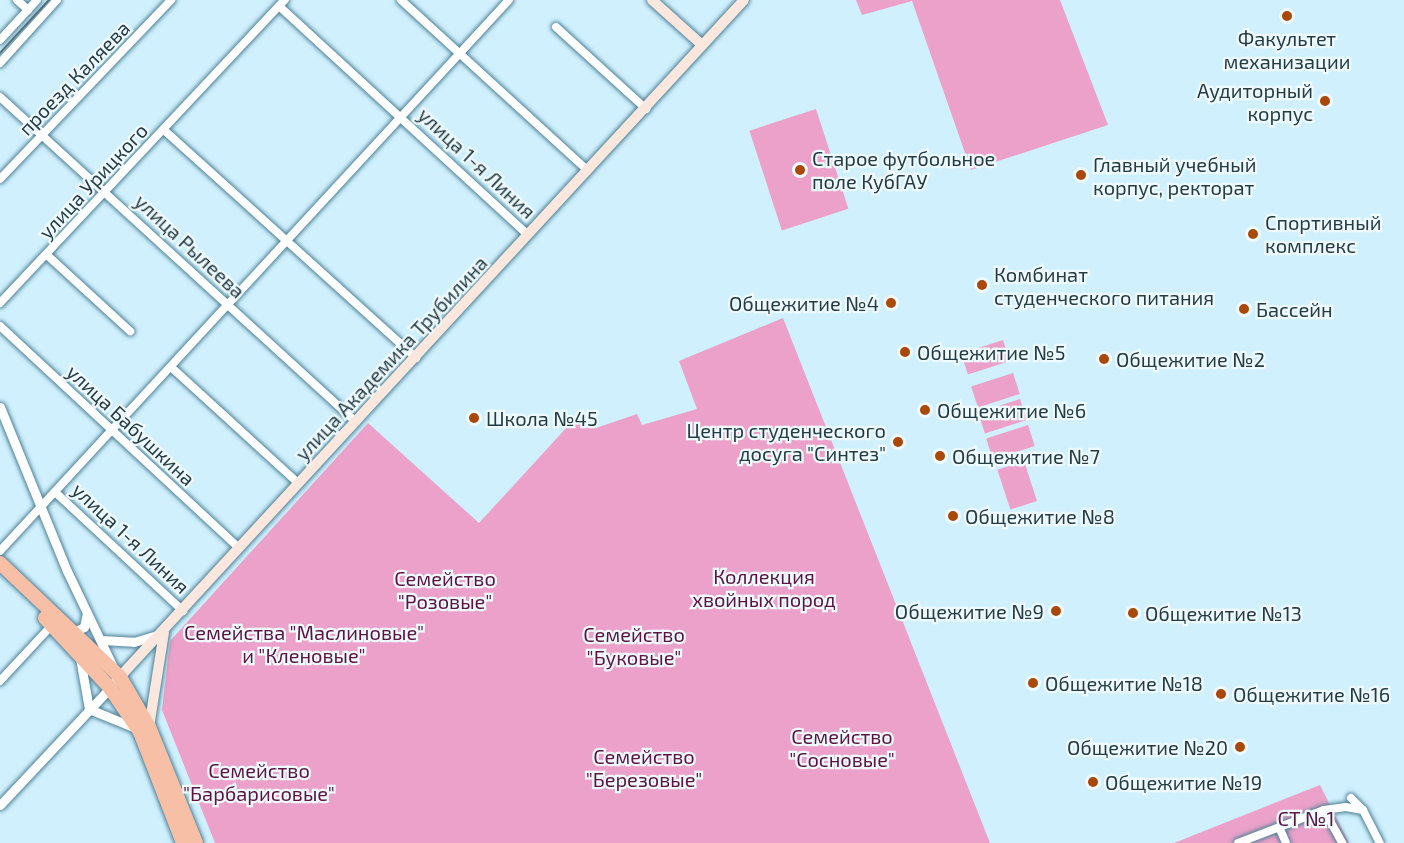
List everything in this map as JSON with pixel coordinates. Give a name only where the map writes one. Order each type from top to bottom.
[{"type":"highway","points":[[0,563],[117,673],[196,843]]},
{"type":"highway","points":[[0,575],[76,648],[145,730],[183,843]]},
{"type":"main road","points":[[652,0],[702,45]]},
{"type":"main road","name":"улица Академика Трубилина","points":[[110,688],[117,673],[164,632],[744,0]]},
{"type":"main road","points":[[145,730],[164,632]]},
{"type":"street","points":[[17,0],[28,10]]},
{"type":"street","points":[[0,40],[37,0]]},
{"type":"street","points":[[0,63],[57,0]]},
{"type":"street","name":"проезд Каляева","points":[[0,179],[171,0]]},
{"type":"street","points":[[401,0],[588,171]]},
{"type":"street","name":"улица 1-я Линия","points":[[0,551],[112,429],[230,306],[508,0]]},
{"type":"street","name":"улица Урицкого","points":[[0,303],[282,3],[402,117]]},
{"type":"street","points":[[556,27],[645,109]]},
{"type":"street","name":"улица Рылеева","points":[[0,97],[356,422]]},
{"type":"street","name":"улица 1-я Линия","points":[[402,117],[528,235]]},
{"type":"street","name":"улица Урицкого","points":[[164,130],[286,244]]},
{"type":"street","points":[[286,244],[416,358]]},
{"type":"street","name":"улица Урицкого","points":[[47,255],[130,331]]},
{"type":"street","name":"улица Бабушкина","points":[[0,326],[239,548]]},
{"type":"street","points":[[171,368],[299,484]]},
{"type":"street","points":[[0,407],[40,507],[87,613],[117,673]]},
{"type":"street","name":"улица 1-я Линия","points":[[55,492],[183,611]]},
{"type":"street","points":[[74,632],[84,627],[87,613]]},
{"type":"street","points":[[0,681],[53,624]]},
{"type":"street","name":"улица Академика Трубилина","points":[[101,640],[134,642],[164,632]]},
{"type":"street","points":[[76,648],[89,709]]},
{"type":"street","points":[[0,805],[110,688]]},
{"type":"street","points":[[89,709],[145,730]]},
{"type":"street","points":[[1351,798],[1363,810],[1380,843]]},
{"type":"street","points":[[1238,843],[1324,810],[1346,807],[1363,810]]},
{"type":"street","points":[[1324,810],[1342,843]]},
{"type":"street","points":[[1279,827],[1286,843]]},
{"type":"green space","points":[[856,0],[1060,0],[1108,125],[971,170],[912,1],[862,15]]},
{"type":"green space","name":"Старое футбольное поле КубГАУ","points":[[816,109],[848,209],[782,230],[749,131]]},
{"type":"green space","points":[[783,318],[990,843],[215,843],[162,710],[170,641],[368,423],[479,523],[579,414],[596,428],[637,414],[642,425],[697,409],[679,361]]},
{"type":"green space","points":[[1003,340],[1010,361],[968,375],[961,354]]},
{"type":"green space","points":[[1013,373],[1020,394],[978,408],[971,387]]},
{"type":"green space","points":[[1020,399],[1027,420],[985,434],[978,413]]},
{"type":"green space","points":[[1028,425],[1035,446],[993,460],[986,439]]},
{"type":"green space","points":[[1024,461],[1037,501],[1010,510],[997,470]]},
{"type":"green space","name":"СТ №1","points":[[1320,785],[1349,843],[1174,843]]},
{"type":"tram line","points":[[0,53],[49,0]]},
{"type":"place","name":"Факультет механизации","points":[[1287,16]]},
{"type":"place","name":"Аудиторный корпус","points":[[1325,101]]},
{"type":"place","name":"Старое футбольное поле КубГАУ","points":[[800,170]]},
{"type":"place","name":"Главный учебный корпус, ректорат","points":[[1081,175]]},
{"type":"place","name":"Спортивный комплекс","points":[[1253,234]]},
{"type":"place","name":"Комбинат студенческого питания","points":[[982,285]]},
{"type":"place","name":"Общежитие №4","points":[[891,303]]},
{"type":"place","name":"Бассейн","points":[[1244,309]]},
{"type":"place","name":"Общежитие №5","points":[[905,352]]},
{"type":"place","name":"Общежитие №2","points":[[1104,359]]},
{"type":"place","name":"Общежитие №6","points":[[925,410]]},
{"type":"place","name":"Школа №45","points":[[474,418]]},
{"type":"place","name":"Центр студенческого досуга \"Синтез\"","points":[[898,442]]},
{"type":"place","name":"Общежитие №7","points":[[940,456]]},
{"type":"place","name":"Общежитие №8","points":[[953,516]]},
{"type":"place","name":"Общежитие №9","points":[[1056,611]]},
{"type":"place","name":"Общежитие №13","points":[[1133,613]]},
{"type":"place","name":"Общежитие №18","points":[[1033,683]]},
{"type":"place","name":"Общежитие №16","points":[[1221,694]]},
{"type":"place","name":"Общежитие №20","points":[[1240,747]]},
{"type":"place","name":"Общежитие №19","points":[[1093,782]]},
{"type":"park label","name":"Коллекция хвойных пород","points":[[764,588]]},
{"type":"park label","name":"Семейство \"Розовые\"","points":[[445,590]]},
{"type":"park label","name":"Семейства \"Маслиновые\" и \"Кленовые\"","points":[[304,644]]},
{"type":"park label","name":"Семейство \"Буковые\"","points":[[634,646]]},
{"type":"park label","name":"Семейство \"Сосновые\"","points":[[842,748]]},
{"type":"park label","name":"Семейство \"Березовые\"","points":[[644,768]]},
{"type":"park label","name":"Семейство \"Барбарисовые\"","points":[[259,782]]}]
